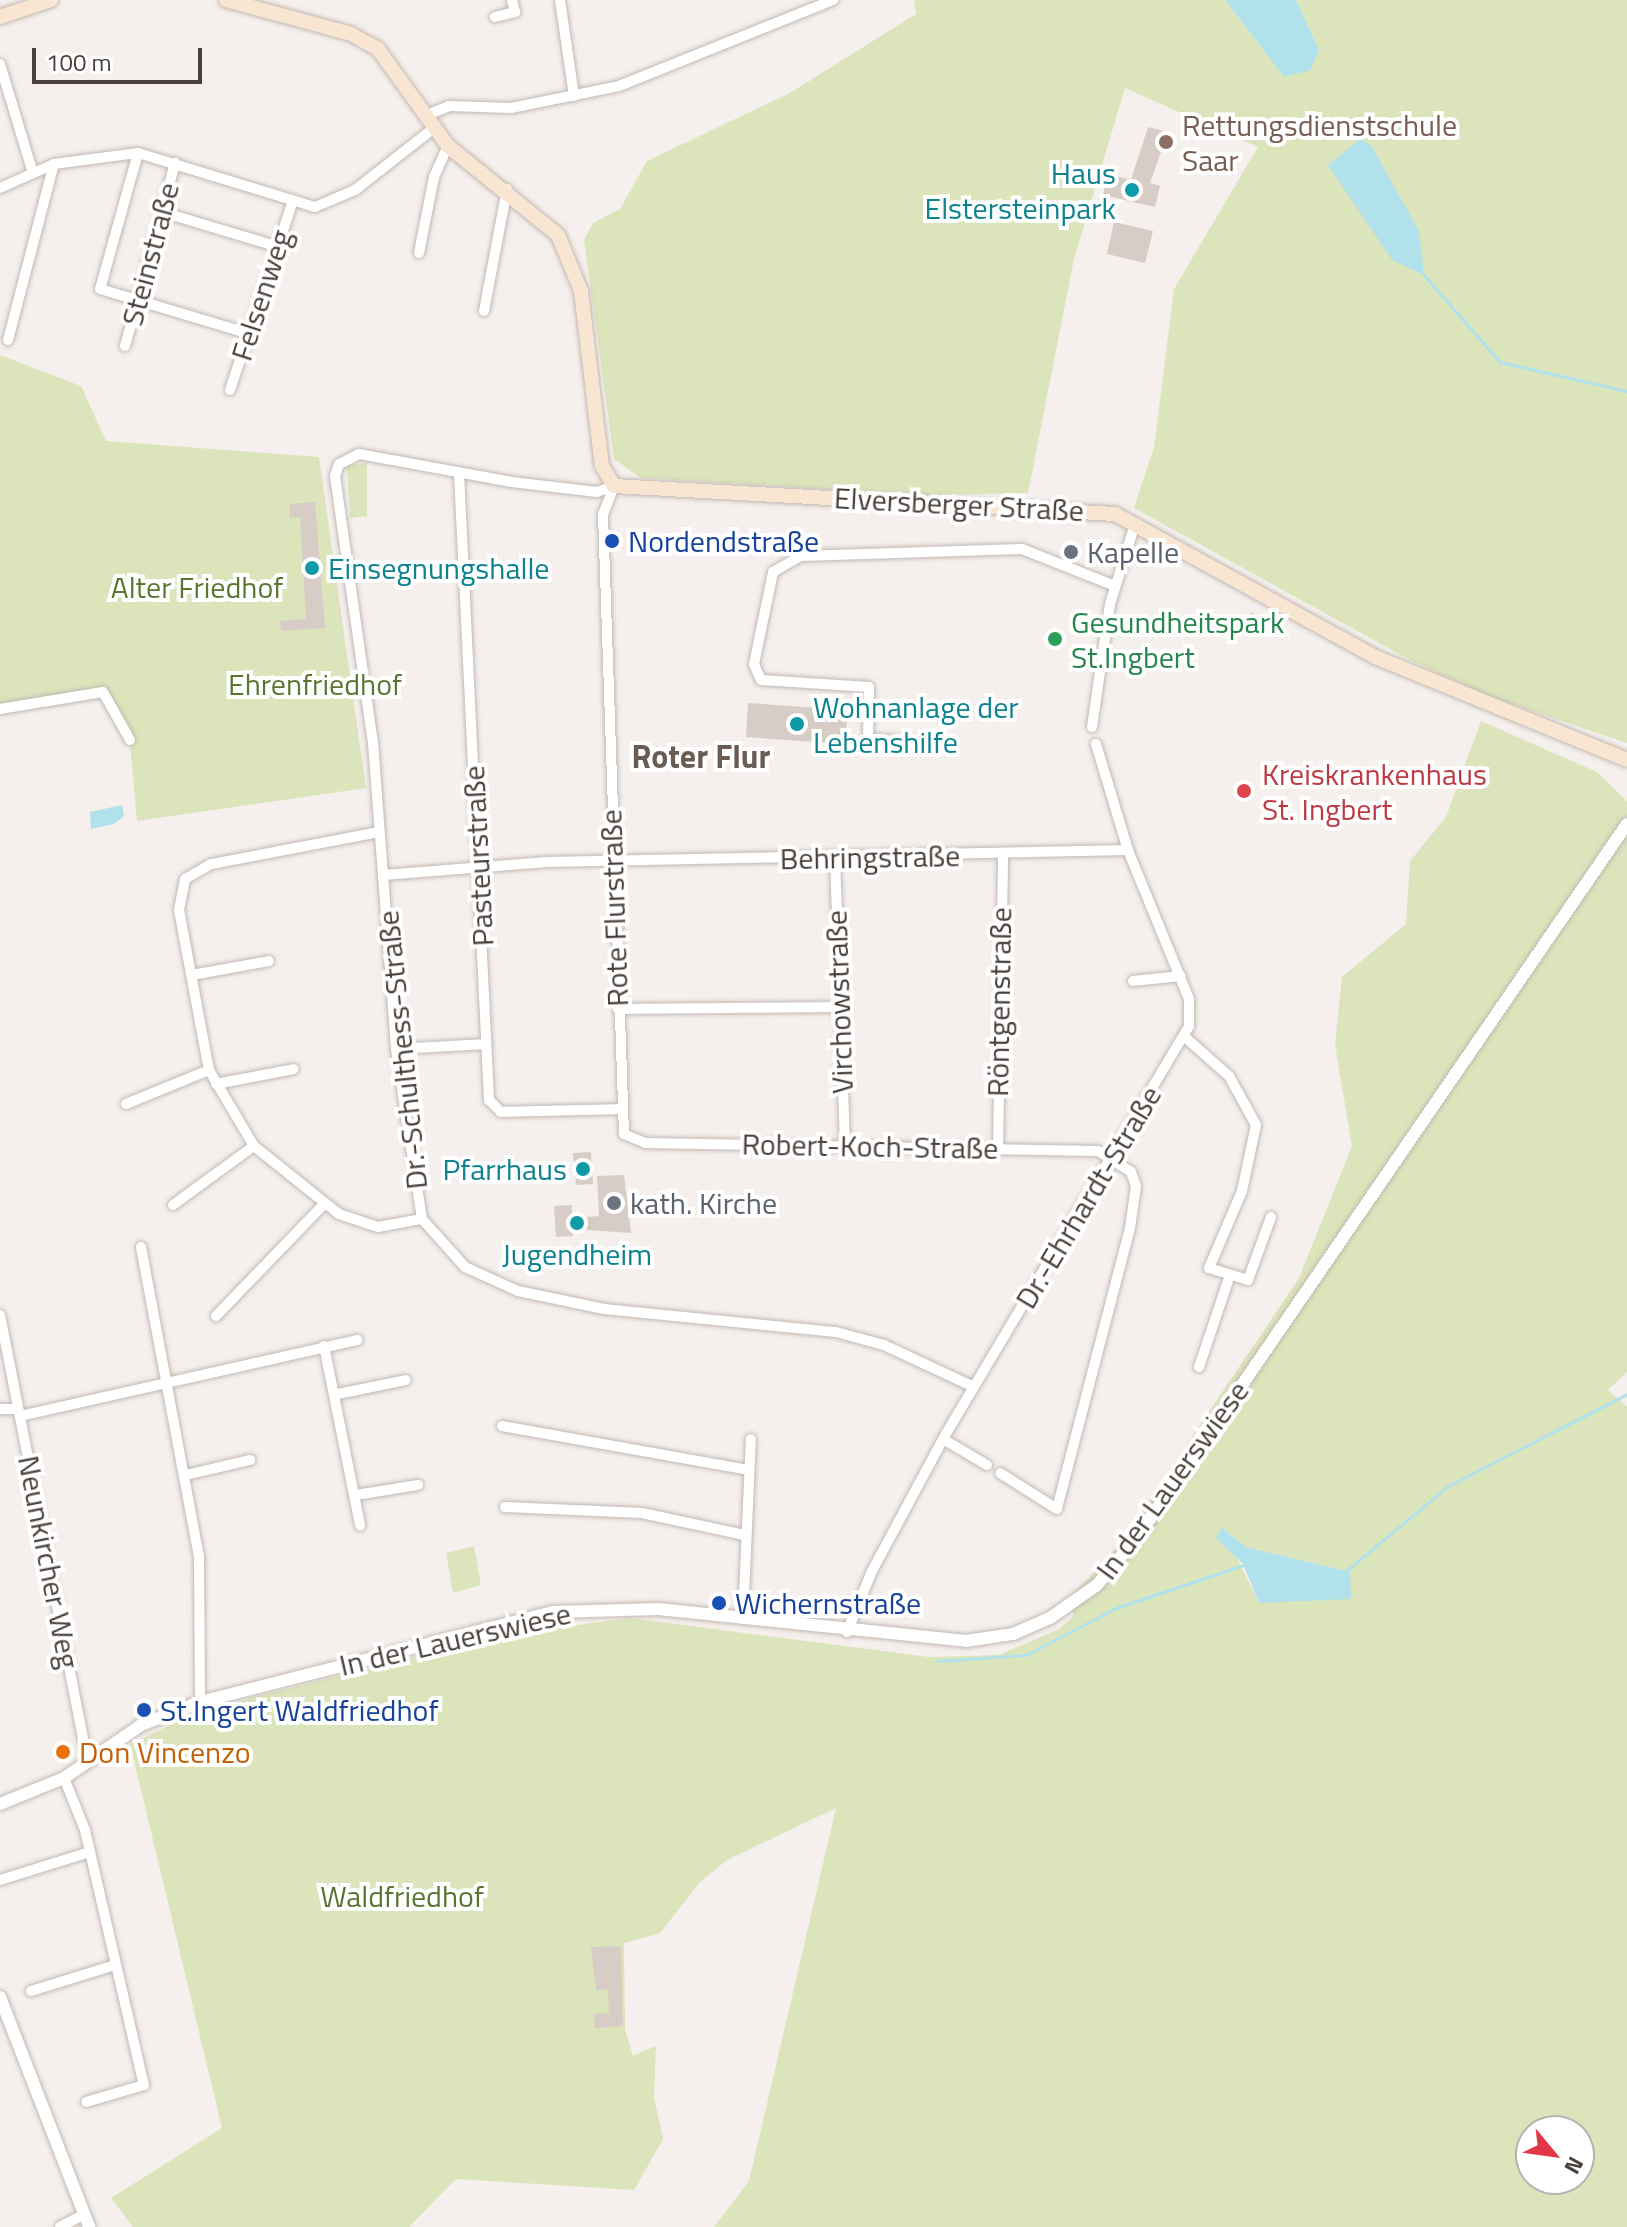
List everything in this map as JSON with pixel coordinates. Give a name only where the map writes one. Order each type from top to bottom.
[{"type":"main road","points":[[0,17],[51,0]]},
{"type":"main road","points":[[226,0],[365,40],[391,63],[448,146],[507,189],[558,235],[576,270],[602,466],[614,486]]},
{"type":"main road","name":"Elversberger Straße","points":[[614,486],[900,507],[1101,511],[1135,524],[1375,657],[1627,760]]},
{"type":"street","points":[[495,17],[515,12],[512,0]]},
{"type":"street","points":[[560,0],[574,96]]},
{"type":"street","points":[[0,188],[54,164],[138,153],[315,207],[341,198],[449,106],[511,108],[633,81],[833,0]]},
{"type":"street","points":[[0,64],[33,173]]},
{"type":"street","points":[[419,253],[434,177],[448,146]]},
{"type":"street","points":[[138,153],[99,286],[139,303],[247,333]]},
{"type":"street","name":"Steinstraße","points":[[125,346],[175,163]]},
{"type":"street","points":[[8,340],[54,164]]},
{"type":"street","points":[[484,311],[507,189]]},
{"type":"street","name":"Felsenweg","points":[[230,390],[275,246],[293,201]]},
{"type":"street","points":[[162,212],[275,246]]},
{"type":"street","name":"Dr.-Schulthess-Straße","points":[[459,473],[359,454],[339,464],[335,476],[360,636],[396,1049],[422,1219],[465,1267],[527,1294],[604,1309],[836,1332],[884,1345],[974,1387]]},
{"type":"street","points":[[459,473],[597,492],[614,486]]},
{"type":"street","name":"Pasteurstraße","points":[[459,473],[486,1044],[493,1108],[622,1109]]},
{"type":"street","name":"Rote Flurstraße","points":[[614,486],[603,514],[612,862],[622,1109],[628,1139]]},
{"type":"street","points":[[1092,727],[1115,586],[1135,524]]},
{"type":"street","points":[[921,743],[868,739],[869,687],[761,680],[754,664],[773,572],[801,556],[1022,549],[1115,586]]},
{"type":"street","points":[[0,709],[103,692],[130,740]]},
{"type":"street","name":"Dr.-Ehrhardt-Straße","points":[[847,1632],[872,1571],[943,1439],[1185,1037],[1191,1014],[1181,976],[1128,850],[1096,744]]},
{"type":"street","name":"In der Lauerswiese","points":[[0,1804],[64,1778],[141,1725],[200,1702],[554,1612],[619,1607],[847,1632],[990,1639],[1033,1627],[1097,1585],[1148,1522],[1627,824]]},
{"type":"street","points":[[379,832],[192,873],[178,900],[209,1070],[254,1146],[324,1204],[378,1227],[422,1219]]},
{"type":"street","name":"Behringstraße","points":[[383,875],[479,866],[1128,850]]},
{"type":"street","name":"Röntgenstraße","points":[[998,1149],[1003,855]]},
{"type":"street","name":"Virchowstraße","points":[[835,858],[837,1007],[845,1147]]},
{"type":"street","points":[[192,975],[269,961]]},
{"type":"street","points":[[1133,981],[1181,976]]},
{"type":"street","points":[[618,1009],[837,1007]]},
{"type":"street","points":[[1185,1037],[1229,1076],[1256,1125],[1242,1191],[1209,1268],[1229,1278],[1248,1280],[1271,1217]]},
{"type":"street","points":[[396,1049],[486,1044]]},
{"type":"street","points":[[216,1084],[294,1069]]},
{"type":"street","points":[[126,1104],[209,1070]]},
{"type":"street","name":"Robert-Koch-Straße","points":[[628,1139],[998,1149],[1112,1156]]},
{"type":"street","points":[[173,1205],[254,1146]]},
{"type":"street","points":[[1000,1473],[1057,1509],[1135,1205],[1131,1172],[1112,1156]]},
{"type":"street","points":[[216,1316],[324,1204]]},
{"type":"street","points":[[141,1247],[170,1380],[199,1556],[200,1702]]},
{"type":"street","points":[[1199,1367],[1229,1278]]},
{"type":"street","name":"Neunkircher Weg","points":[[0,1315],[88,1762]]},
{"type":"street","points":[[0,1409],[18,1412],[358,1340]]},
{"type":"street","points":[[324,1346],[338,1394],[360,1525]]},
{"type":"street","points":[[338,1394],[406,1380]]},
{"type":"street","points":[[502,1426],[748,1470]]},
{"type":"street","points":[[743,1619],[751,1439]]},
{"type":"street","points":[[943,1439],[987,1465]]},
{"type":"street","points":[[186,1475],[250,1460]]},
{"type":"street","points":[[356,1495],[418,1485]]},
{"type":"street","points":[[505,1507],[642,1513],[745,1535]]},
{"type":"street","points":[[64,1778],[90,1852],[144,2085],[86,2102]]},
{"type":"street","points":[[0,1880],[90,1852]]},
{"type":"street","points":[[31,1991],[115,1965]]},
{"type":"street","points":[[0,1997],[86,2221],[60,2227]]},
{"type":"green space","points":[[914,0],[1225,0],[1284,77],[1319,50],[1296,0],[1627,0],[1627,743],[1488,696],[1410,660],[1134,508],[1154,447],[1174,289],[1258,147],[1125,88],[1074,259],[1028,493],[920,495],[641,478],[614,459],[584,240],[593,223],[620,209],[647,161],[790,93],[916,14]]},
{"type":"green space","name":"Alter Friedhof","points":[[0,355],[81,386],[106,441],[319,457],[366,788],[137,821],[129,733],[104,691],[0,708]]},
{"type":"green space","points":[[367,463],[367,516],[350,518],[347,466]]},
{"type":"green space","name":"Waldfriedhof","points":[[1481,721],[1597,772],[1627,801],[1627,1372],[1608,1390],[1627,1407],[1627,2227],[714,2227],[749,2181],[836,1808],[727,1860],[700,1882],[660,1933],[624,1943],[625,2029],[633,2056],[656,2046],[654,2097],[663,2139],[634,2190],[456,2179],[409,2227],[133,2227],[111,2198],[222,2128],[130,1744],[196,1713],[258,1696],[504,1635],[630,1618],[929,1657],[999,1655],[1059,1629],[1073,1617],[1073,1594],[1118,1547],[1299,1278],[1352,1146],[1335,1045],[1342,977],[1406,924],[1410,861],[1446,817]],"holes":[[[1222,1528],[1246,1547],[1350,1572],[1259,1603]]]},
{"type":"green space","points":[[474,1546],[481,1585],[453,1593],[446,1553]]},
{"type":"water","points":[[1225,0],[1296,0],[1319,50],[1310,70],[1284,77]]},
{"type":"water","points":[[1360,139],[1371,145],[1419,231],[1424,275],[1392,260],[1328,165]]},
{"type":"water","points":[[122,805],[124,816],[114,824],[91,829],[90,812]]},
{"type":"water","points":[[1222,1528],[1246,1547],[1350,1572],[1351,1599],[1259,1603],[1243,1564],[1216,1538]]},
{"type":"building","name":"Haus Elstersteinpark","points":[[1148,127],[1168,132],[1150,183],[1160,186],[1155,207],[1103,195],[1108,174],[1131,180]]},
{"type":"building","points":[[1114,222],[1153,231],[1145,263],[1107,254]]},
{"type":"building","name":"Einsegnungshalle","points":[[315,502],[325,628],[281,631],[280,621],[306,619],[300,517],[290,518],[289,504]]},
{"type":"building","points":[[1251,612],[1270,623],[1262,635],[1244,625]]},
{"type":"building","name":"Wohnanlage der Lebenshilfe","points":[[748,703],[848,710],[845,744],[746,737]]},
{"type":"building","name":"Pfarrhaus","points":[[591,1152],[593,1184],[576,1185],[573,1153]]},
{"type":"building","name":"kath. Kirche","points":[[624,1175],[631,1233],[573,1229],[573,1236],[556,1237],[554,1206],[572,1205],[572,1218],[599,1216],[597,1176]]},
{"type":"building","points":[[621,1946],[623,2026],[595,2028],[594,2014],[609,2013],[608,1989],[596,1990],[591,1947]]},
{"type":"waterway","points":[[1424,275],[1500,362],[1627,391]]},
{"type":"waterway","points":[[1346,1571],[1448,1486],[1627,1394]]},
{"type":"waterway","points":[[937,1661],[1026,1655],[1116,1608],[1247,1564]]},
{"type":"place","name":"Rettungsdienstschule Saar","points":[[1166,142]]},
{"type":"place","name":"Haus Elstersteinpark","points":[[1132,190]]},
{"type":"place","name":"Nordendstraße","points":[[612,541]]},
{"type":"place","name":"Kapelle","points":[[1071,552]]},
{"type":"place","name":"Einsegnungshalle","points":[[312,568]]},
{"type":"place","name":"Gesundheitspark St.Ingbert","points":[[1055,639]]},
{"type":"place","name":"Wohnanlage der Lebenshilfe","points":[[797,724]]},
{"type":"place","name":"Kreiskrankenhaus St. Ingbert","points":[[1244,791]]},
{"type":"place","name":"Pfarrhaus","points":[[583,1169]]},
{"type":"place","name":"kath. Kirche","points":[[614,1203]]},
{"type":"place","name":"Jugendheim","points":[[577,1223]]},
{"type":"place","name":"Wichernstraße","points":[[719,1603]]},
{"type":"place","name":"St.Ingert Waldfriedhof","points":[[144,1710]]},
{"type":"place","name":"Don Vincenzo","points":[[63,1752]]},
{"type":"district","name":"Roter Flur","points":[[701,756]]},
{"type":"park label","name":"Ehrenfriedhof","points":[[315,684]]}]
